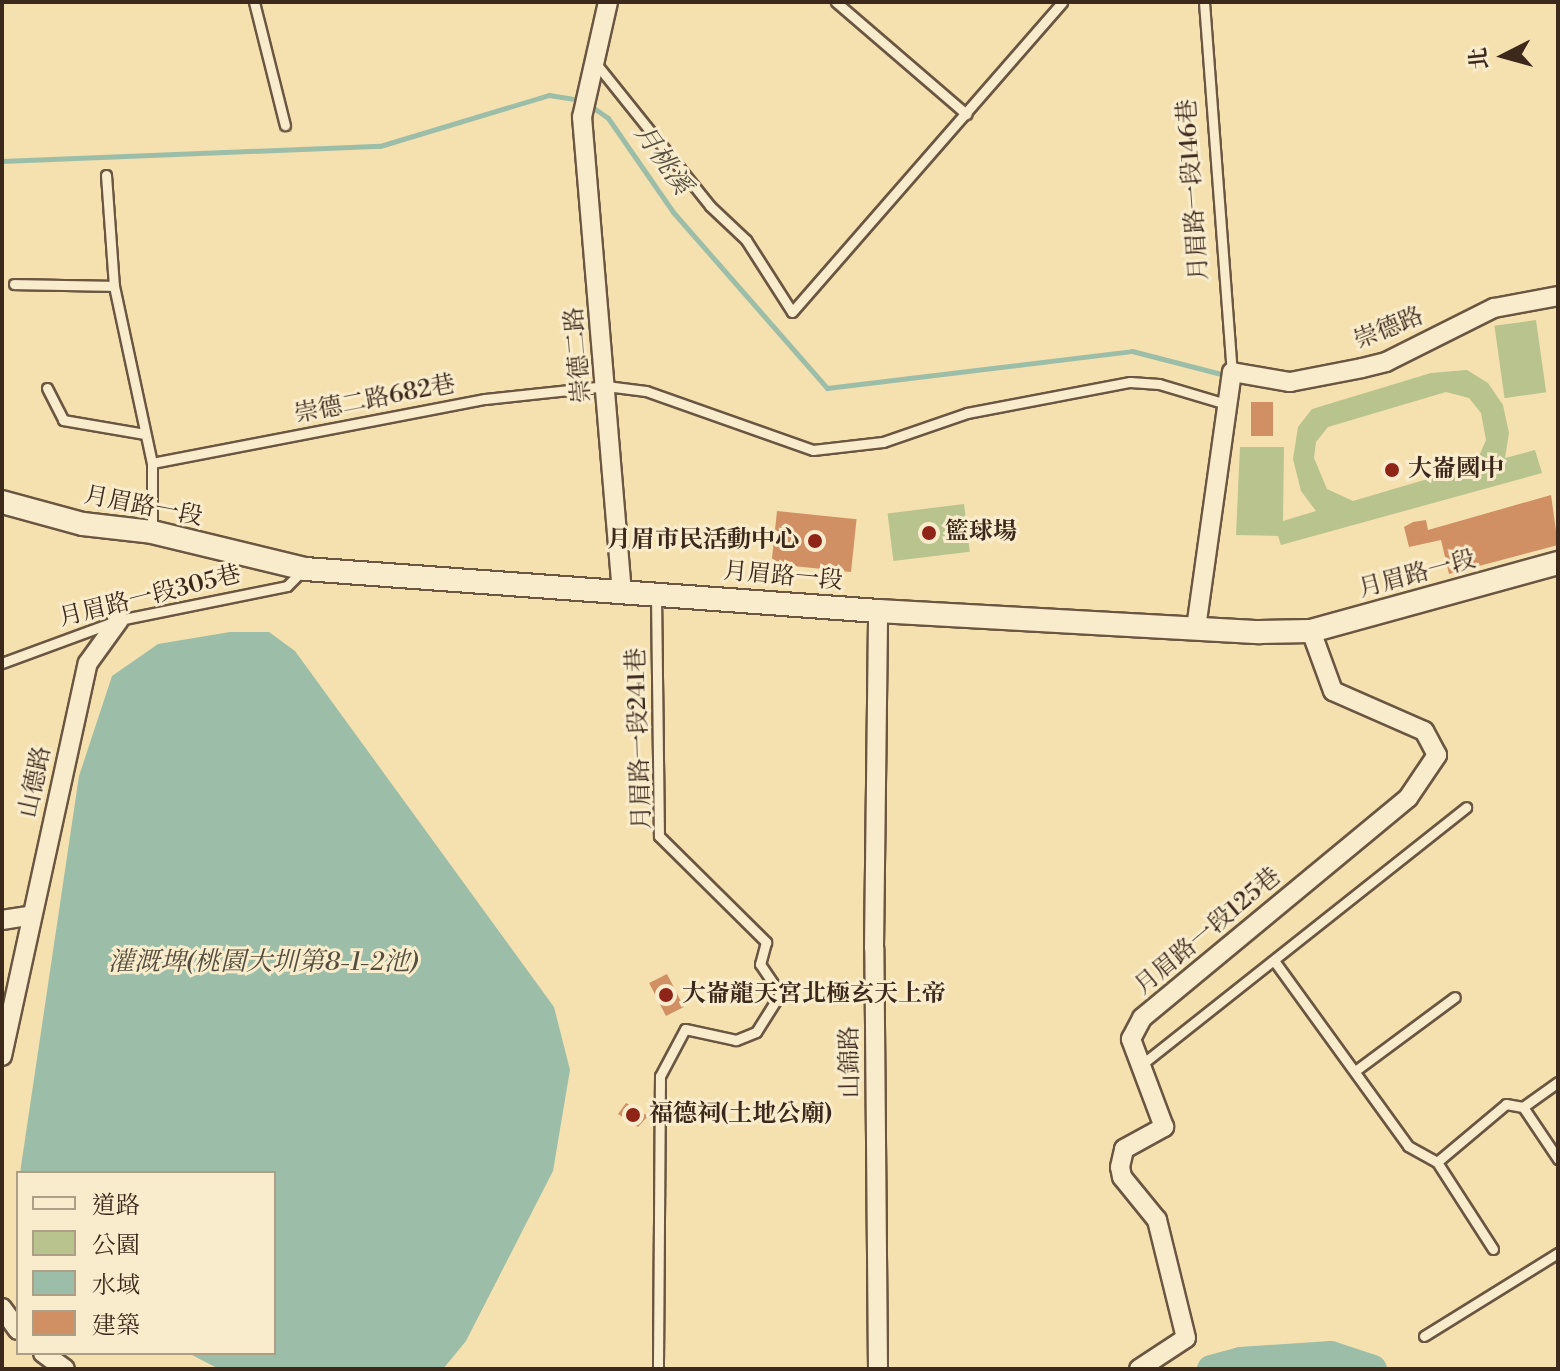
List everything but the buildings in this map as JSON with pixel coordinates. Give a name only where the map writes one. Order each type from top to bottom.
[{"type":"street","points":[[598,66],[608,2]]},
{"type":"street","name":"崇德二路","points":[[598,66],[582,117],[622,590]]},
{"type":"street","name":"崇德路","points":[[1232,373],[1290,382],[1362,368],[1386,362],[1494,308],[1558,296]]},
{"type":"street","points":[[1196,628],[1232,373]]},
{"type":"street","name":"月眉路一段","points":[[2,502],[83,524],[152,532],[305,569],[656,592],[878,611],[1196,628],[1311,631],[1558,563]]},
{"type":"street","name":"山錦路","points":[[878,611],[878,1369]]},
{"type":"street","name":"山德路","points":[[2,1056],[88,663],[119,620]]},
{"type":"street","name":"月眉路一段125巷","points":[[1139,1369],[1186,1338],[1157,1220],[1122,1177],[1120,1167],[1124,1149],[1164,1127],[1131,1039],[1142,1018],[1408,798],[1437,755],[1424,731],[1333,691],[1311,631]]},
{"type":"street","points":[[2,920],[32,915]]},
{"type":"street","points":[[2,1308],[16,1327]]},
{"type":"street","points":[[46,1355],[65,1369]]},
{"type":"lane","points":[[254,2],[285,125]]},
{"type":"lane","points":[[836,2],[966,114]]},
{"type":"lane","points":[[598,66],[710,206],[746,240],[792,312],[1062,2]]},
{"type":"lane","name":"月眉路一段146巷","points":[[1204,2],[1232,373]]},
{"type":"lane","points":[[106,175],[114,286],[152,463],[152,532]]},
{"type":"lane","points":[[14,284],[114,286]]},
{"type":"lane","name":"崇德二路682巷","points":[[152,463],[485,399],[606,386],[646,391],[813,450],[883,442],[967,413],[1130,382],[1159,384],[1227,400]]},
{"type":"lane","points":[[47,388],[63,420],[145,434]]},
{"type":"lane","name":"月眉路一段305巷","points":[[2,663],[119,620],[287,586],[305,569]]},
{"type":"lane","name":"月眉路一段241巷","points":[[656,592],[659,836],[766,942],[760,964],[780,994],[756,1032],[736,1040],[685,1029],[660,1076],[658,1369]]},
{"type":"lane","points":[[1141,1065],[1275,962],[1466,807]]},
{"type":"lane","points":[[1275,962],[1408,1146],[1437,1162],[1493,1249]]},
{"type":"lane","points":[[1355,1071],[1455,997]]},
{"type":"lane","points":[[1437,1162],[1506,1104],[1523,1107],[1558,1082]]},
{"type":"lane","points":[[1523,1107],[1558,1159]]},
{"type":"lane","points":[[1424,1336],[1558,1253]]},
{"type":"green space","points":[[1536,320],[1546,392],[1505,398],[1494,326]]},
{"type":"green space","points":[[1467,370],[1488,383],[1503,405],[1509,433],[1505,458],[1535,450],[1542,473],[1281,545],[1278,536],[1236,535],[1240,447],[1284,447],[1283,521],[1316,511],[1301,491],[1293,459],[1298,427],[1312,409],[1431,373]],"holes":[[[1446,392],[1469,398],[1481,413],[1486,440],[1475,465],[1353,501],[1327,489],[1314,458],[1316,442],[1328,427]]]},
{"type":"green space","name":"籃球場","points":[[964,504],[970,552],[893,561],[888,513]]},
{"type":"water","name":"灌溉埤(桃園大圳第8-1-2池)","points":[[230,632],[269,632],[295,651],[554,1007],[570,1070],[553,1171],[466,1341],[443,1369],[219,1369],[192,1355],[276,1355],[276,1171],[20,1171],[79,776],[112,676],[158,644]]},
{"type":"waterway","name":"月桃溪","points":[[2,161],[380,146],[549,95],[580,100]]},
{"type":"waterway","name":"月桃溪","points":[[588,104],[608,118],[673,212],[827,388],[1132,351],[1225,375]]},
{"type":"waterway","points":[[1211,1369],[1240,1361],[1331,1355],[1373,1369]]},
{"type":"place","name":"大崙國中","points":[[1392,470]]},
{"type":"place","name":"籃球場","points":[[929,533]]},
{"type":"place","name":"月眉市民活動中心","points":[[815,541]]},
{"type":"place","name":"大崙龍天宮北極玄天上帝","points":[[666,995]]},
{"type":"place","name":"福德祠(土地公廟)","points":[[633,1115]]}]
